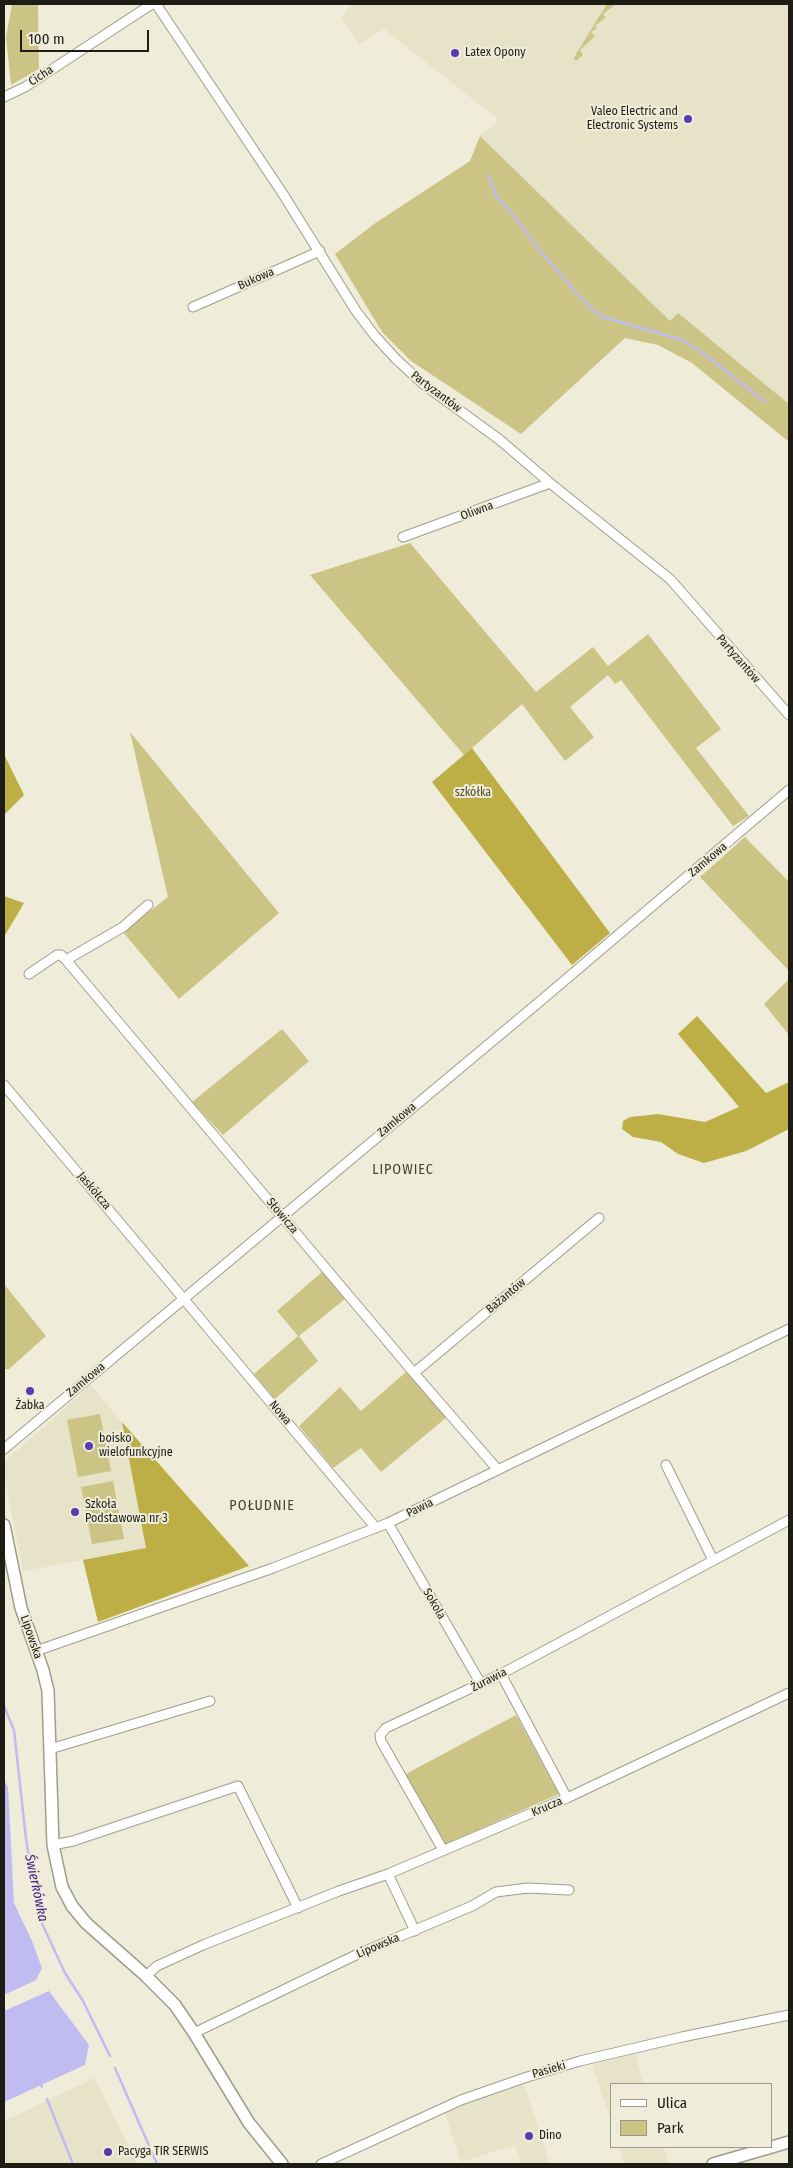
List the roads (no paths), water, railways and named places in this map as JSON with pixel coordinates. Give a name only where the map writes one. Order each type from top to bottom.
[{"type":"street","name":"Cicha","points":[[4,97],[24,87],[154,4]]},
{"type":"street","name":"Partyzantów","points":[[154,4],[320,251],[356,311],[396,359],[422,383],[500,440],[550,483],[670,579],[789,715]]},
{"type":"street","name":"Bukowa","points":[[193,307],[320,251]]},
{"type":"street","name":"Oliwna","points":[[403,537],[550,483]]},
{"type":"street","name":"Zamkowa","points":[[4,1448],[789,790]]},
{"type":"street","points":[[29,974],[57,955],[66,960],[123,927],[148,905]]},
{"type":"street","name":"Słowicza","points":[[66,960],[498,1470]]},
{"type":"street","name":"Jaskółcza","points":[[4,1085],[184,1298]]},
{"type":"street","name":"Bażantów","points":[[414,1373],[599,1218]]},
{"type":"street","name":"Nowa","points":[[184,1298],[376,1528]]},
{"type":"street","name":"Pawia","points":[[36,1651],[273,1568],[388,1523],[789,1330]]},
{"type":"street","points":[[666,1465],[713,1560]]},
{"type":"street","name":"Żurawia","points":[[443,1850],[381,1742],[380,1735],[386,1728],[501,1674],[789,1520]]},
{"type":"street","name":"Sokola","points":[[388,1523],[481,1684]]},
{"type":"street","name":"Lipowska","points":[[4,1525],[21,1608],[48,1691],[53,1845],[62,1886],[72,1906],[101,1938],[146,1976],[175,2005],[248,2123],[282,2164]]},
{"type":"street","points":[[501,1674],[567,1798]]},
{"type":"street","name":"Krucza","points":[[146,1976],[157,1966],[298,1908],[388,1874],[567,1798],[789,1693]]},
{"type":"street","points":[[50,1749],[210,1701]]},
{"type":"street","points":[[53,1845],[73,1841],[238,1786],[298,1908]]},
{"type":"street","points":[[388,1874],[415,1931]]},
{"type":"street","name":"Lipowska","points":[[194,2033],[358,1954],[472,1906],[496,1892],[528,1888],[569,1890]]},
{"type":"street","name":"Pasieki","points":[[321,2164],[461,2100],[527,2077],[580,2061],[682,2037],[789,2015]]},
{"type":"street","points":[[773,2147],[789,2142]]},
{"type":"street","points":[[713,2164],[768,2148]]},
{"type":"waterway","points":[[489,176],[496,196],[514,216],[540,251],[588,306],[603,317],[682,340],[704,354],[765,402]]},
{"type":"waterway","name":"Świerkówka","points":[[4,1706],[14,1730],[26,1839],[39,1917],[65,1973],[83,2001],[110,2056]]},
{"type":"waterway","name":"Świerkówka","points":[[115,2068],[157,2164]]},
{"type":"waterway","points":[[47,2099],[73,2164]]},
{"type":"place","name":"Latex Opony","points":[[455,53]]},
{"type":"place","name":"Valeo Electric and Electronic Systems","points":[[688,119]]},
{"type":"place","name":"Żabka","points":[[30,1391]]},
{"type":"place","name":"boisko wielofunkcyjne","points":[[89,1446]]},
{"type":"place","name":"Szkoła Podstawowa nr 3","points":[[75,1512]]},
{"type":"place","name":"Dino","points":[[529,2136]]},
{"type":"place","name":"Pacyga TIR SERWIS","points":[[108,2152]]},
{"type":"district","name":"LIPOWIEC","points":[[403,1170]]},
{"type":"district","name":"POŁUDNIE","points":[[262,1506]]},
{"type":"park label","name":"szkółka","points":[[473,793]]}]
